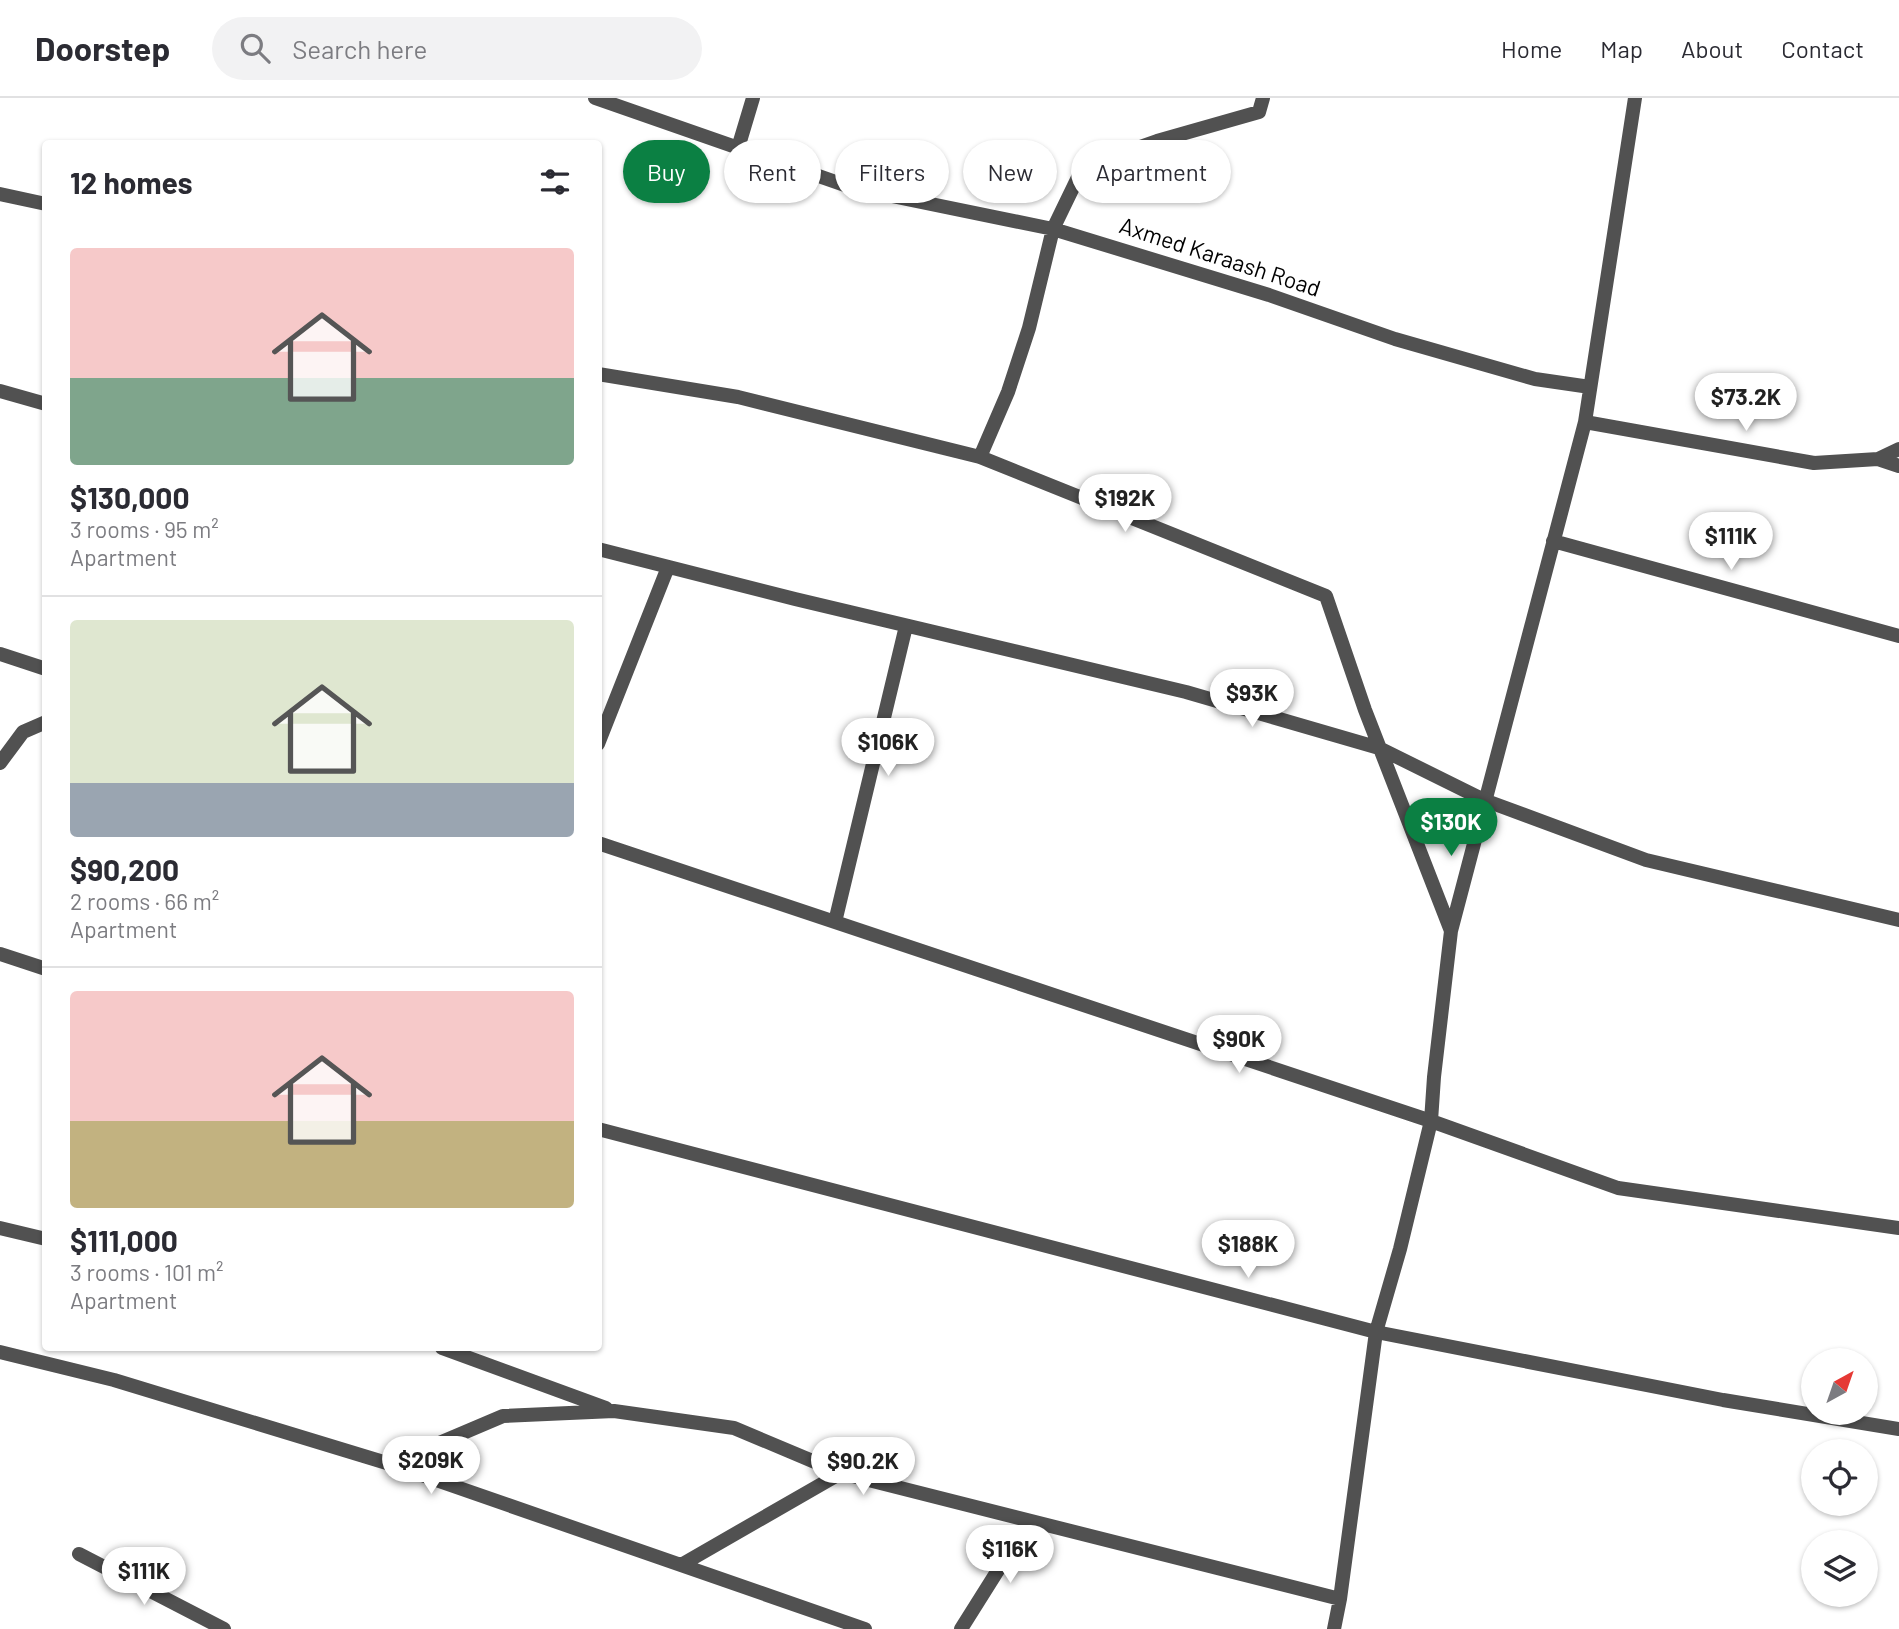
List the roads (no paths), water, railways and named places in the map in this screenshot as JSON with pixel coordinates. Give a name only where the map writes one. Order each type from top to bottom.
[{"type":"street","name":"Axmed Karaash Road","points":[[595,98],[724,143]]},
{"type":"street","points":[[740,140],[752,98]]},
{"type":"street","points":[[980,457],[1008,391],[1029,328],[1053,229],[1083,167],[1157,141],[1259,112],[1263,98]]},
{"type":"street","points":[[1334,1629],[1376,1332],[1432,1121],[1434,1077],[1451,931],[1585,422],[1635,98]]},
{"type":"street","name":"Axmed Karaash Road","points":[[821,177],[853,188],[1053,229],[1269,295],[1395,339],[1535,379],[1590,387]]},
{"type":"street","points":[[0,194],[42,204]]},
{"type":"street","points":[[602,375],[738,397],[980,457],[1326,596],[1379,748],[1451,931]]},
{"type":"street","points":[[0,391],[42,403]]},
{"type":"street","points":[[1585,422],[1814,463],[1878,459],[1899,449]]},
{"type":"street","points":[[1878,459],[1899,466]]},
{"type":"street","points":[[1553,541],[1899,636]]},
{"type":"street","points":[[602,550],[1186,692],[1379,748],[1484,800],[1646,860],[1899,919]]},
{"type":"street","points":[[602,734],[667,567]]},
{"type":"street","points":[[835,922],[906,626]]},
{"type":"street","points":[[0,654],[42,668]]},
{"type":"street","points":[[0,763],[23,732],[42,724]]},
{"type":"street","points":[[602,844],[1432,1121],[1618,1188],[1899,1228]]},
{"type":"street","points":[[0,954],[42,968]]},
{"type":"street","points":[[602,1130],[1376,1332],[1723,1400],[1899,1429]]},
{"type":"street","points":[[0,1228],[42,1238]]},
{"type":"street","points":[[450,1351],[614,1411]]},
{"type":"street","points":[[0,1352],[114,1380],[390,1464],[865,1629]]},
{"type":"street","points":[[390,1464],[503,1416],[614,1411],[734,1428],[841,1473],[1340,1599]]},
{"type":"street","points":[[681,1565],[841,1473]]},
{"type":"street","points":[[961,1629],[1029,1521]]},
{"type":"street","points":[[79,1554],[224,1629]]}]
